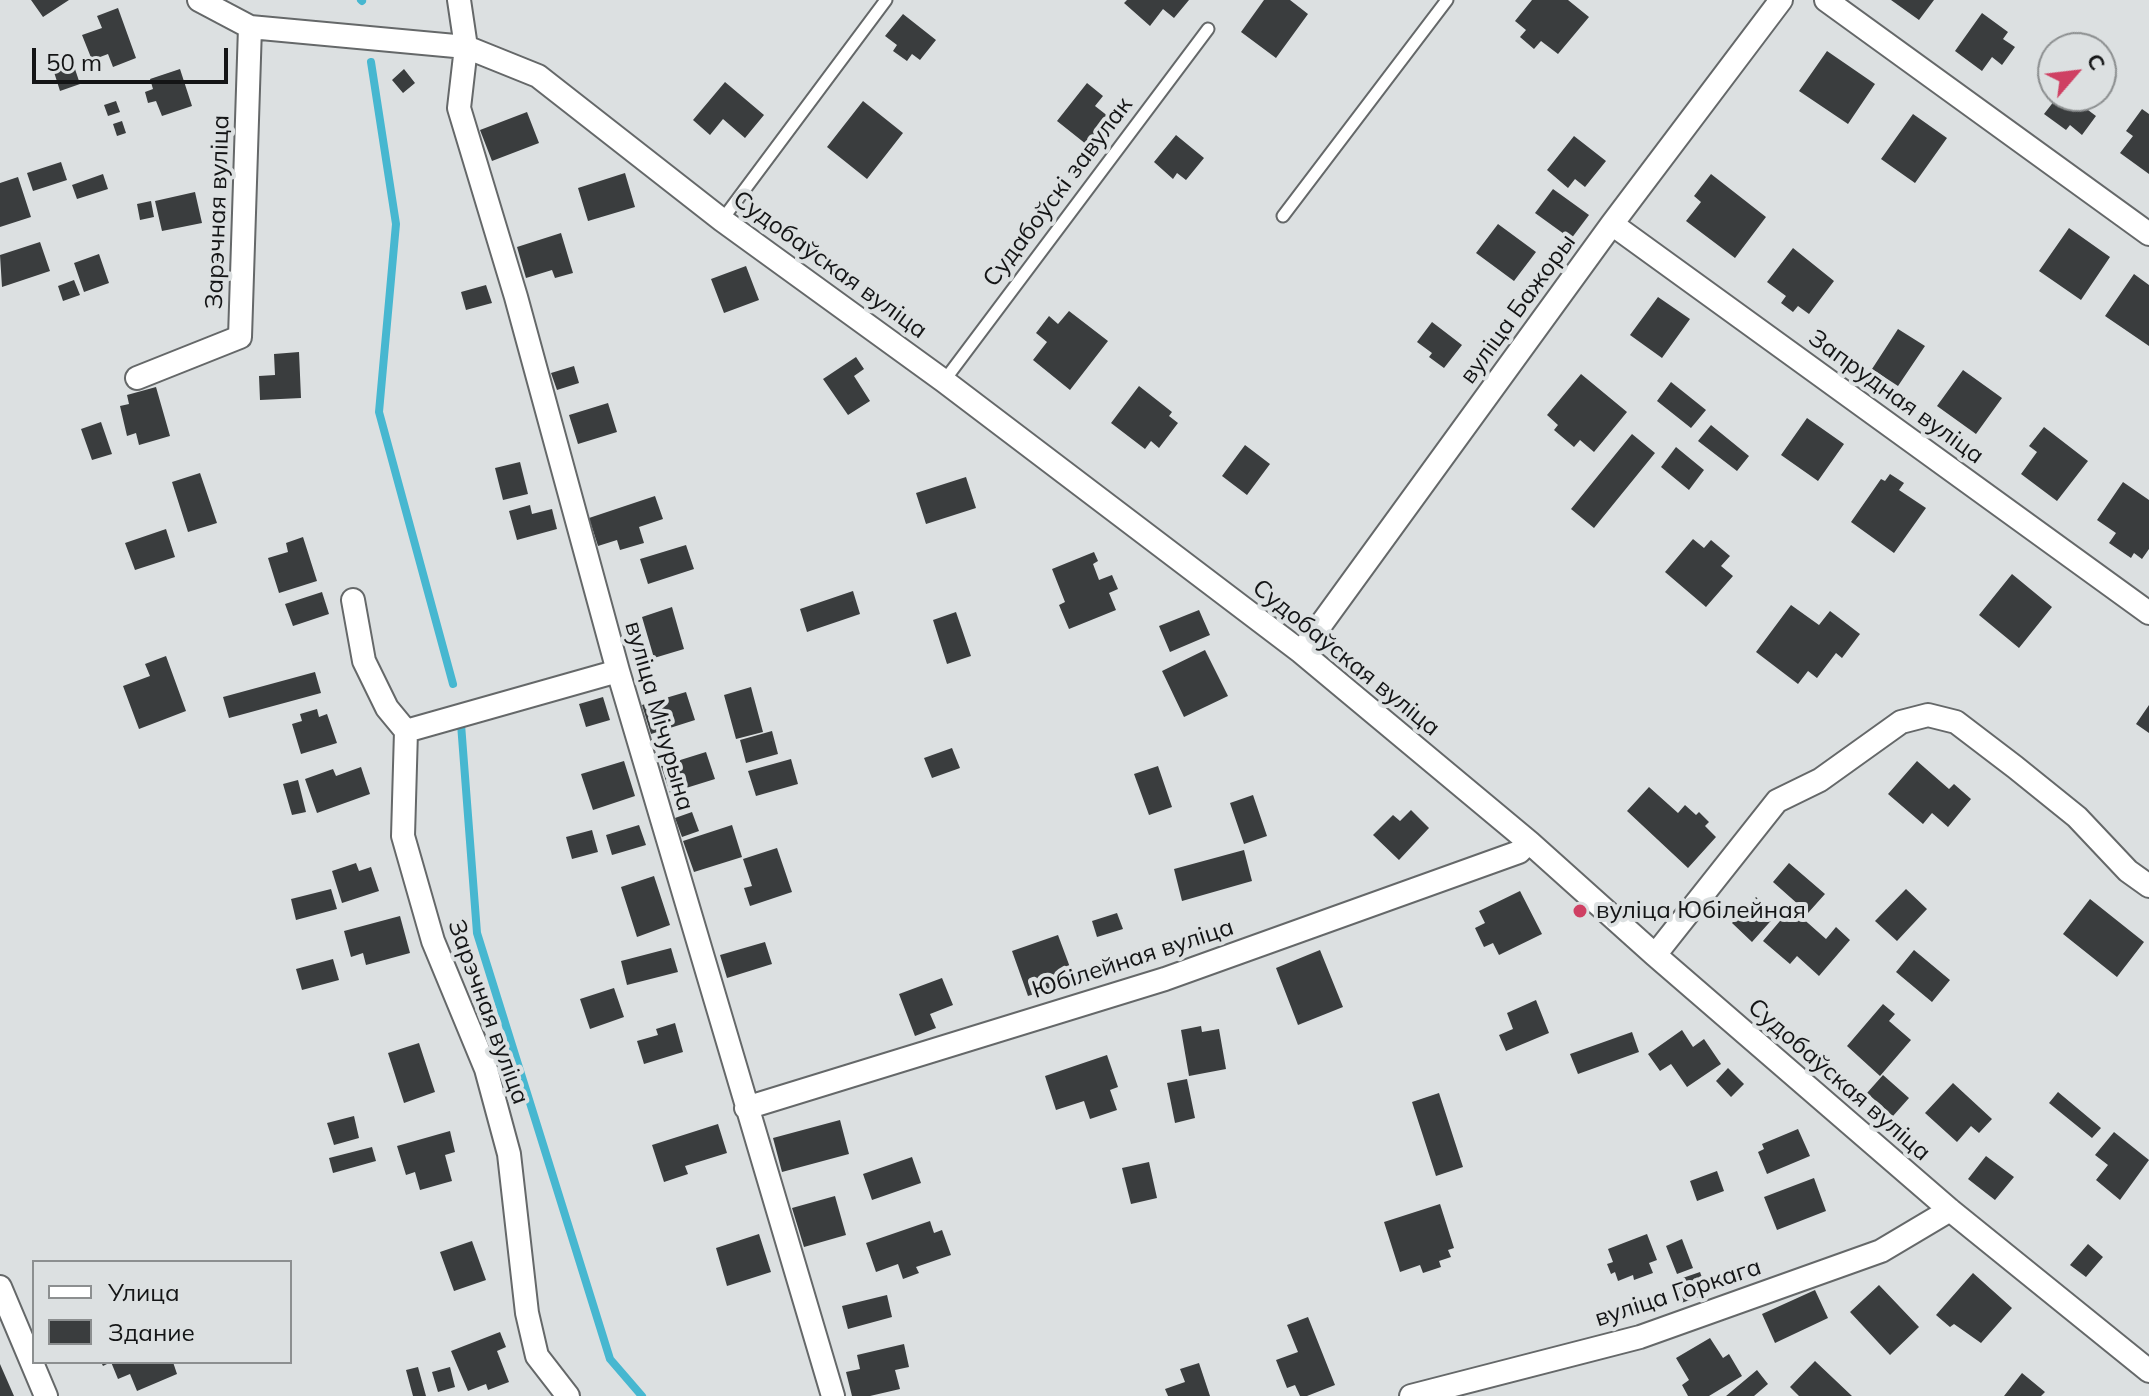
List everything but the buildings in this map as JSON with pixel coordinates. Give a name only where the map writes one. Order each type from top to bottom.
[{"type":"street","points":[[199,0],[250,27],[466,47]]},
{"type":"street","name":"вуліца Мічурына","points":[[459,0],[466,47],[459,108],[516,297],[618,671],[833,1396]]},
{"type":"street","name":"вуліца Бажоры","points":[[1301,652],[1612,224],[1781,0]]},
{"type":"street","points":[[1826,0],[2149,234]]},
{"type":"street","name":"Зарэчная вуліца","points":[[137,378],[240,337],[250,27]]},
{"type":"street","name":"Судобаўская вуліца","points":[[466,47],[538,76],[722,220],[944,381],[1301,652],[1529,842],[1950,1210],[2149,1371]]},
{"type":"street","name":"Запрудная вуліца","points":[[1612,224],[2149,613]]},
{"type":"street","points":[[353,600],[364,661],[387,708],[406,731],[618,671]]},
{"type":"street","points":[[1655,955],[1777,801],[1820,780],[1901,722],[1928,715],[1956,722],[2015,767],[2077,817],[2128,871],[2149,886]]},
{"type":"street","name":"Зарэчная вуліца","points":[[406,731],[403,836],[433,941],[486,1069],[505,1140],[527,1313],[537,1356],[568,1396]]},
{"type":"street","name":"Юбілейная вуліца","points":[[746,1108],[1165,979],[1519,852],[1529,842]]},
{"type":"street","name":"вуліца Горкага","points":[[1411,1396],[1640,1337],[1881,1251],[1950,1210]]},
{"type":"street","points":[[0,1287],[32,1363]]},
{"type":"street","points":[[32,1364],[46,1396]]},
{"type":"lane","points":[[722,220],[886,0]]},
{"type":"lane","points":[[1283,216],[1447,0]]},
{"type":"lane","name":"Судабоўскі завулак","points":[[944,381],[1208,29]]},
{"type":"waterway","points":[[371,62],[396,224],[379,412],[453,684]]},
{"type":"waterway","points":[[461,724],[477,933],[610,1359],[642,1396]]},
{"type":"place","name":"вуліца Юбілейная","points":[[1580,911]]}]
